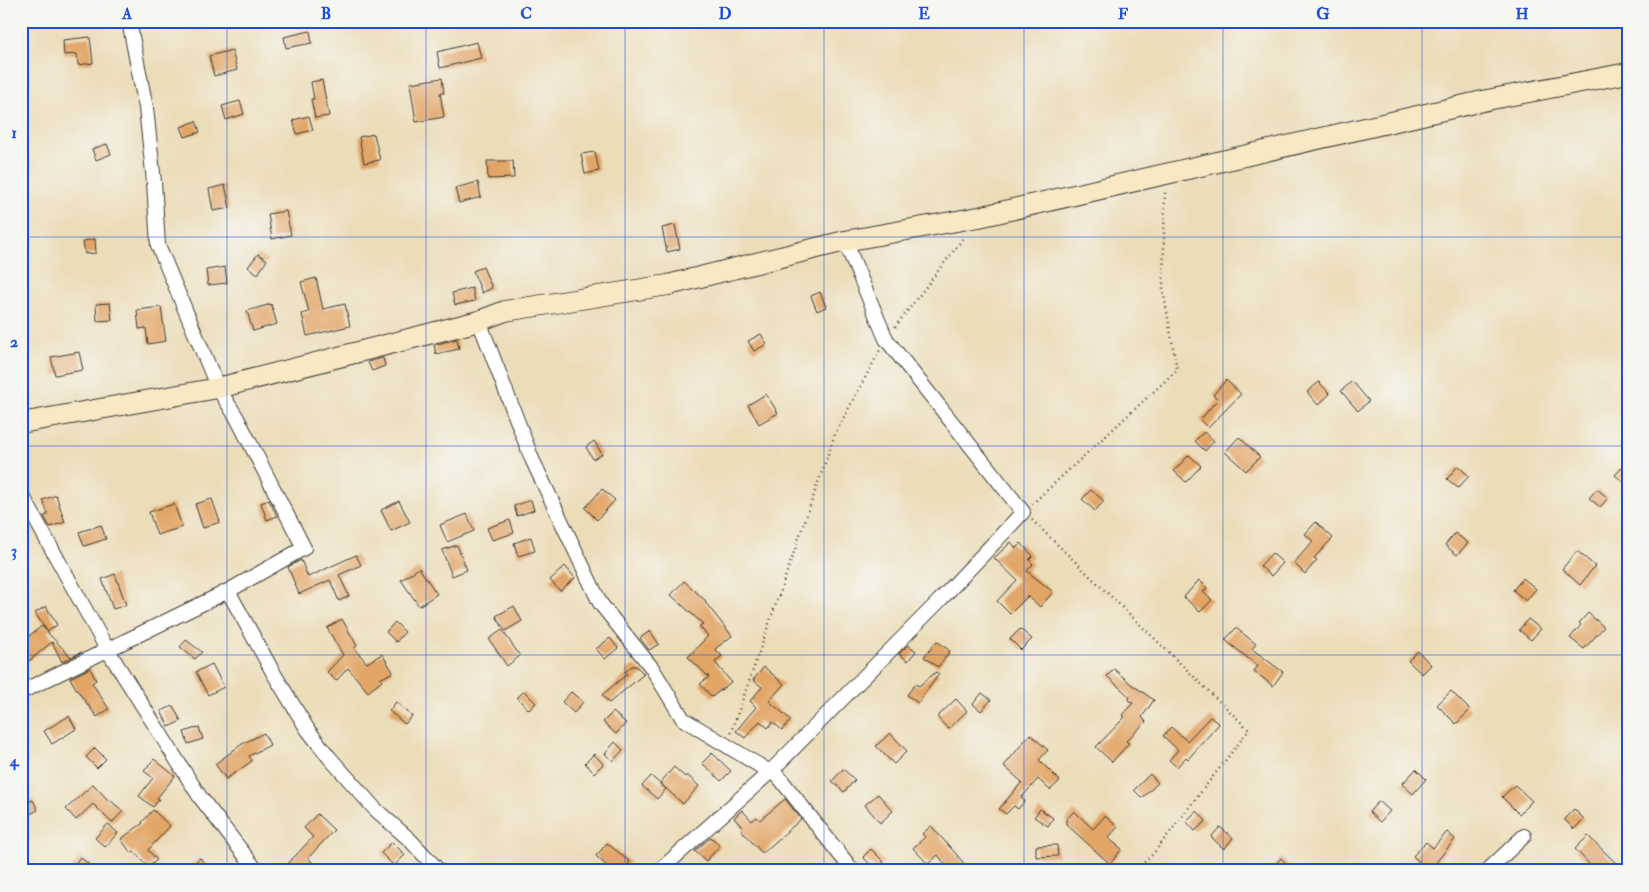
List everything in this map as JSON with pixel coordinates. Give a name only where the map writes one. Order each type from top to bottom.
[{"type":"street","points":[[21,692],[228,591],[304,548],[236,418],[218,388],[158,245],[154,182],[146,108],[129,21]]},
{"type":"street","points":[[21,423],[218,388],[478,321],[505,311],[668,285],[845,240],[979,218],[1166,173],[1487,100],[1628,73]]},
{"type":"street","points":[[659,871],[770,772],[940,600],[1023,512],[886,339],[845,240]]},
{"type":"street","points":[[478,321],[532,459],[600,603],[652,668],[684,719],[778,776],[853,871]]},
{"type":"street","points":[[21,493],[107,649],[200,797],[257,871]]},
{"type":"street","points":[[228,591],[274,674],[308,730],[375,809],[410,840],[439,871]]},
{"type":"street","points":[[1487,871],[1524,836]]},
{"type":"path","points":[[1135,871],[1153,854],[1249,730],[1023,512],[1177,370],[1162,289],[1166,173]]},
{"type":"path","points":[[727,746],[835,434],[886,339],[979,218]]},
{"type":"building","points":[[310,31],[312,43],[286,48],[284,37]]},
{"type":"building","points":[[90,37],[93,63],[78,65],[77,54],[64,55],[63,40]]},
{"type":"building","points":[[477,42],[481,58],[440,68],[437,52]]},
{"type":"building","points":[[232,50],[237,70],[214,76],[209,56]]},
{"type":"building","points":[[442,78],[444,93],[440,93],[444,117],[416,122],[410,83]]},
{"type":"building","points":[[322,80],[329,116],[315,118],[311,99],[314,99],[311,82]]},
{"type":"building","points":[[240,101],[244,114],[226,120],[222,106]]},
{"type":"building","points":[[309,116],[313,130],[297,134],[293,120]]},
{"type":"building","points":[[196,121],[200,132],[185,137],[181,127]]},
{"type":"building","points":[[374,134],[380,160],[364,163],[359,137]]},
{"type":"building","points":[[107,144],[111,154],[96,160],[92,149]]},
{"type":"building","points":[[595,152],[599,171],[585,174],[581,154]]},
{"type":"building","points":[[487,161],[513,161],[514,178],[488,179]]},
{"type":"building","points":[[478,182],[481,197],[459,203],[455,188]]},
{"type":"building","points":[[225,185],[230,208],[213,211],[209,189]]},
{"type":"building","points":[[286,211],[291,235],[272,239],[268,214]]},
{"type":"building","points":[[675,225],[680,249],[667,252],[662,228]]},
{"type":"building","points":[[95,239],[96,253],[85,254],[83,241]]},
{"type":"building","points":[[258,254],[267,260],[258,274],[248,267]]},
{"type":"building","points":[[225,267],[227,283],[208,285],[206,270]]},
{"type":"building","points":[[483,267],[492,288],[482,293],[473,271]]},
{"type":"building","points":[[316,278],[323,309],[345,304],[350,326],[307,336],[302,314],[309,312],[301,282]]},
{"type":"building","points":[[472,288],[475,301],[455,305],[452,293]]},
{"type":"building","points":[[820,292],[826,307],[817,311],[811,296]]},
{"type":"building","points":[[110,303],[112,320],[97,321],[96,304]]},
{"type":"building","points":[[271,304],[277,324],[253,331],[247,311]]},
{"type":"building","points":[[161,307],[166,341],[148,344],[146,328],[139,329],[137,310]]},
{"type":"building","points":[[761,334],[767,344],[754,351],[748,341]]},
{"type":"building","points":[[457,339],[459,349],[436,354],[434,345]]},
{"type":"building","points":[[79,352],[83,370],[55,375],[51,357]]},
{"type":"building","points":[[383,358],[385,366],[372,371],[368,362]]},
{"type":"building","points":[[1226,380],[1241,394],[1208,428],[1200,420],[1218,399],[1213,395]]},
{"type":"building","points":[[1352,381],[1369,401],[1358,411],[1341,391]]},
{"type":"building","points":[[1319,382],[1330,394],[1318,405],[1307,392]]},
{"type":"building","points":[[766,394],[778,413],[759,424],[748,405]]},
{"type":"building","points":[[1204,432],[1214,441],[1205,451],[1195,441]]},
{"type":"building","points":[[1239,437],[1260,457],[1246,471],[1225,452]]},
{"type":"building","points":[[594,441],[602,454],[593,459],[586,447]]},
{"type":"building","points":[[1189,455],[1201,466],[1186,482],[1174,471]]},
{"type":"building","points":[[1628,461],[1628,486],[1615,475]]},
{"type":"building","points":[[1458,466],[1469,476],[1458,488],[1447,479]]},
{"type":"building","points":[[602,489],[615,500],[597,520],[585,508]]},
{"type":"building","points":[[1597,489],[1608,498],[1600,507],[1589,498]]},
{"type":"building","points":[[1091,490],[1104,501],[1095,511],[1082,499]]},
{"type":"building","points":[[56,495],[65,522],[50,527],[44,516],[48,515],[43,500]]},
{"type":"building","points":[[212,499],[220,522],[203,528],[195,504]]},
{"type":"building","points":[[269,500],[277,516],[267,520],[261,503]]},
{"type":"building","points":[[531,500],[534,510],[517,516],[514,506]]},
{"type":"building","points":[[399,501],[410,522],[391,531],[381,510]]},
{"type":"building","points":[[174,504],[182,527],[157,535],[149,512]]},
{"type":"building","points":[[467,514],[474,531],[447,542],[440,525]]},
{"type":"building","points":[[510,520],[514,533],[492,540],[487,528]]},
{"type":"building","points":[[1316,522],[1333,538],[1314,558],[1317,560],[1305,574],[1294,563],[1313,541],[1305,534]]},
{"type":"building","points":[[101,525],[106,539],[84,546],[79,532]]},
{"type":"building","points":[[1455,533],[1468,543],[1457,555],[1445,545]]},
{"type":"building","points":[[531,537],[535,551],[518,556],[514,543]]},
{"type":"building","points":[[1011,542],[1016,548],[1021,543],[1033,556],[1029,560],[1033,564],[1027,571],[1053,592],[1040,607],[1028,596],[1010,614],[997,601],[1017,580],[994,558]]},
{"type":"building","points":[[457,545],[467,570],[452,576],[442,550]]},
{"type":"building","points":[[1577,551],[1595,566],[1580,585],[1562,569]]},
{"type":"building","points":[[1272,553],[1283,563],[1271,576],[1260,566]]},
{"type":"building","points":[[356,555],[361,565],[339,575],[349,596],[339,601],[330,580],[299,594],[288,567],[301,560],[308,577]]},
{"type":"building","points":[[565,566],[575,578],[560,591],[550,580]]},
{"type":"building","points":[[419,568],[437,594],[419,606],[401,580]]},
{"type":"building","points":[[115,574],[126,605],[113,609],[102,579]]},
{"type":"building","points":[[1523,578],[1536,589],[1526,601],[1513,590]]},
{"type":"building","points":[[1199,580],[1207,588],[1203,592],[1212,600],[1200,612],[1184,597]]},
{"type":"building","points":[[684,581],[706,601],[732,636],[715,649],[722,656],[715,662],[731,682],[712,697],[700,684],[709,677],[688,657],[708,636],[699,626],[703,624],[671,595]]},
{"type":"building","points":[[46,606],[57,625],[47,632],[71,657],[82,652],[62,662],[52,642],[29,661],[21,650],[21,642],[42,626],[47,631],[35,613]]},
{"type":"building","points":[[514,606],[522,621],[505,631],[496,616]]},
{"type":"building","points":[[1588,613],[1604,627],[1584,649],[1570,638]]},
{"type":"building","points":[[342,619],[357,646],[354,648],[367,663],[382,654],[393,672],[380,679],[382,681],[368,692],[348,668],[336,681],[327,672],[343,655],[327,628]]},
{"type":"building","points":[[1528,619],[1541,629],[1531,640],[1519,630]]},
{"type":"building","points":[[395,622],[405,632],[396,642],[386,632]]},
{"type":"building","points":[[1236,628],[1256,644],[1252,649],[1283,672],[1273,686],[1254,671],[1258,666],[1225,640]]},
{"type":"building","points":[[1020,629],[1032,639],[1021,650],[1010,639]]},
{"type":"building","points":[[502,630],[520,656],[507,666],[489,639]]},
{"type":"building","points":[[650,631],[659,644],[649,650],[640,638]]},
{"type":"building","points":[[610,638],[618,648],[605,659],[596,649]]},
{"type":"building","points":[[186,640],[202,652],[195,659],[180,647]]},
{"type":"building","points":[[937,641],[950,651],[938,667],[924,657]]},
{"type":"building","points":[[908,645],[916,651],[908,661],[899,654]]},
{"type":"building","points":[[1418,651],[1431,665],[1422,674],[1408,661]]},
{"type":"building","points":[[212,664],[224,687],[208,695],[196,672]]},
{"type":"building","points":[[632,666],[636,666],[644,674],[609,703],[602,695],[627,674],[625,672]]},
{"type":"building","points":[[764,667],[784,684],[769,701],[791,720],[782,730],[773,722],[768,728],[760,721],[745,738],[736,731],[756,707],[750,701],[762,687],[753,680]]},
{"type":"building","points":[[90,668],[96,680],[92,683],[109,709],[97,717],[70,678]]},
{"type":"building","points":[[1114,669],[1154,700],[1142,717],[1146,722],[1126,741],[1129,743],[1112,762],[1096,747],[1125,717],[1122,715],[1133,703],[1128,700],[1130,697],[1107,676]]},
{"type":"building","points":[[936,672],[939,674],[918,703],[907,695],[915,684],[919,686]]},
{"type":"building","points":[[524,691],[536,703],[529,710],[517,698]]},
{"type":"building","points":[[1451,691],[1470,710],[1456,724],[1437,705]]},
{"type":"building","points":[[571,692],[583,702],[574,713],[562,702]]},
{"type":"building","points":[[982,693],[991,700],[981,711],[973,704]]},
{"type":"building","points":[[956,699],[967,711],[948,729],[937,717]]},
{"type":"building","points":[[396,702],[412,716],[405,724],[389,711]]},
{"type":"building","points":[[173,706],[181,721],[169,727],[161,711]]},
{"type":"building","points":[[613,712],[626,723],[616,734],[603,722]]},
{"type":"building","points":[[69,716],[76,729],[52,744],[44,731]]},
{"type":"building","points":[[1210,717],[1219,724],[1188,759],[1186,757],[1177,767],[1169,760],[1178,750],[1163,736],[1171,727],[1187,741]]},
{"type":"building","points":[[199,727],[203,739],[188,744],[184,732]]},
{"type":"building","points":[[264,733],[270,745],[249,756],[252,761],[226,779],[215,764],[242,744]]},
{"type":"building","points":[[890,733],[907,751],[894,764],[876,746]]},
{"type":"building","points":[[1030,734],[1048,750],[1039,760],[1060,781],[1050,790],[1038,779],[1021,798],[1025,801],[1018,809],[1014,806],[1006,814],[999,809],[1022,782],[1004,766]]},
{"type":"building","points":[[615,742],[623,750],[613,761],[605,754]]},
{"type":"building","points":[[95,748],[106,759],[97,768],[86,757]]},
{"type":"building","points":[[712,753],[731,771],[721,781],[702,763]]},
{"type":"building","points":[[594,754],[603,764],[594,773],[585,763]]},
{"type":"building","points":[[154,759],[175,776],[157,798],[159,799],[153,807],[139,796],[153,778],[144,771]]},
{"type":"building","points":[[674,767],[699,786],[683,804],[660,783]]},
{"type":"building","points":[[843,769],[855,780],[844,792],[832,781]]},
{"type":"building","points":[[1416,769],[1426,779],[1413,794],[1402,784]]},
{"type":"building","points":[[1150,774],[1158,783],[1142,798],[1134,790]]},
{"type":"building","points":[[651,776],[666,789],[657,799],[642,786]]},
{"type":"building","points":[[93,784],[109,801],[123,811],[112,823],[93,804],[76,820],[66,809]]},
{"type":"building","points":[[1515,785],[1532,801],[1519,814],[1502,797]]},
{"type":"building","points":[[878,794],[893,811],[880,823],[865,805]]},
{"type":"building","points":[[785,799],[801,819],[764,852],[761,852],[741,830],[743,828],[734,818],[742,810],[752,821],[757,817],[760,820]]},
{"type":"building","points":[[33,800],[38,810],[24,817],[21,805]]},
{"type":"building","points":[[1379,801],[1390,811],[1380,822],[1369,812]]},
{"type":"building","points":[[1040,809],[1053,818],[1048,826],[1034,817]]},
{"type":"building","points":[[1574,809],[1584,819],[1574,829],[1564,819]]},
{"type":"building","points":[[153,810],[170,826],[148,850],[157,860],[148,867],[134,851],[131,853],[121,839],[143,823]]},
{"type":"building","points":[[1074,811],[1093,829],[1105,816],[1118,827],[1108,838],[1122,849],[1110,864],[1066,824],[1066,820]]},
{"type":"building","points":[[1197,811],[1206,821],[1195,831],[1186,821]]},
{"type":"building","points":[[317,814],[334,830],[308,858],[315,865],[309,871],[281,871],[313,837],[304,828]]},
{"type":"building","points":[[108,824],[118,833],[105,847],[95,838]]},
{"type":"building","points":[[931,826],[966,866],[961,871],[950,871],[938,855],[928,864],[913,848],[925,837],[922,834]]},
{"type":"building","points":[[1220,827],[1233,838],[1224,849],[1211,837]]},
{"type":"building","points":[[1447,832],[1455,839],[1429,871],[1413,856],[1426,842],[1433,848]]},
{"type":"building","points":[[1588,836],[1617,864],[1610,871],[1596,871],[1575,849]]},
{"type":"building","points":[[711,837],[720,846],[706,861],[695,851]]},
{"type":"building","points":[[392,842],[405,855],[394,866],[381,853]]},
{"type":"building","points":[[607,843],[630,862],[622,871],[612,871],[596,856]]},
{"type":"building","points":[[1057,845],[1058,856],[1036,857],[1036,846]]},
{"type":"building","points":[[871,849],[884,862],[876,870],[863,857]]},
{"type":"building","points":[[80,857],[97,871],[70,871]]},
{"type":"building","points":[[200,858],[211,871],[185,871]]},
{"type":"building","points":[[1281,858],[1294,871],[1269,871]]}]
